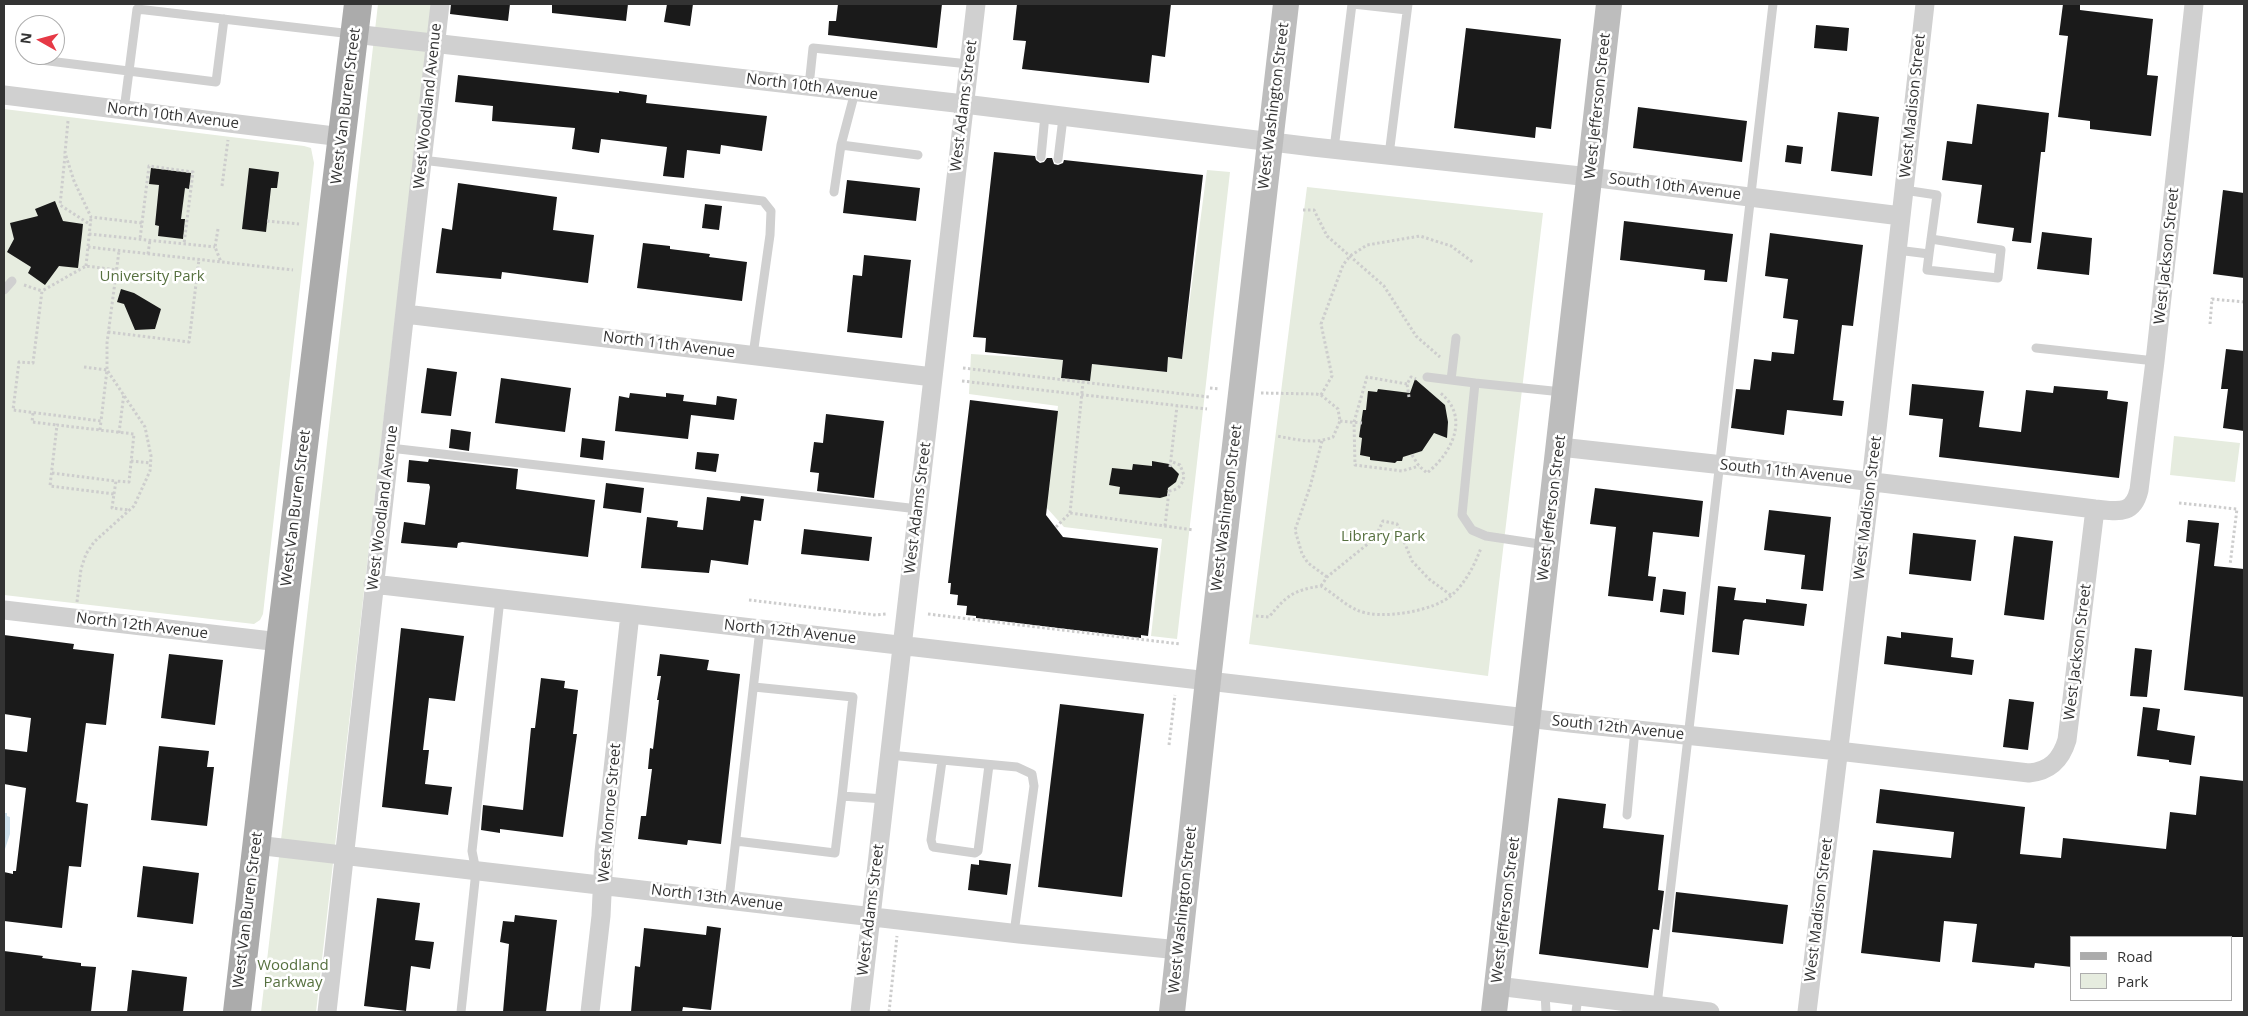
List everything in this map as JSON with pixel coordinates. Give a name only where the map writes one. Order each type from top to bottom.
[{"type":"main road","name":"West Van Buren Street","points":[[237,1012],[358,4]]},
{"type":"main road","name":"West Washington Street","points":[[1172,1012],[1208,680],[1286,4]]},
{"type":"main road","name":"West Jefferson Street","points":[[1494,1012],[1547,545],[1560,447],[1609,4]]},
{"type":"street","name":"West Woodland Avenue","points":[[327,1012],[373,584],[440,4]]},
{"type":"street","name":"West Adams Street","points":[[860,1012],[976,4]]},
{"type":"street","name":"West Madison Street","points":[[1806,1012],[1872,482],[1925,4]]},
{"type":"street","name":"West Jackson Street","points":[[2132,507],[2137,499],[2139,490],[2155,361],[2194,4]]},
{"type":"street","name":"North 10th Avenue","points":[[354,34],[964,104],[1270,142]]},
{"type":"street","name":"North 10th Avenue","points":[[4,95],[342,138]]},
{"type":"street","name":"South 10th Avenue","points":[[1270,142],[1590,177],[1901,216]]},
{"type":"street","name":"North 11th Avenue","points":[[405,314],[933,377]]},
{"type":"street","name":"South 11th Avenue","points":[[1560,447],[2096,509],[2122,510],[2132,507]]},
{"type":"street","name":"West Jackson Street","points":[[2028,773],[2040,772],[2054,764],[2059,759],[2067,740],[2096,509]]},
{"type":"street","name":"North 12th Avenue","points":[[373,584],[1208,680]]},
{"type":"street","name":"North 12th Avenue","points":[[4,610],[280,642]]},
{"type":"street","name":"West Monroe Street","points":[[590,1012],[603,885],[604,852],[630,614]]},
{"type":"street","name":"South 12th Avenue","points":[[1208,680],[1527,718],[1838,750],[2028,773]]},
{"type":"street","name":"North 13th Avenue","points":[[256,846],[344,854],[1014,934],[1179,950]]},
{"type":"street","points":[[1497,986],[1545,992],[1577,1004],[1657,1005],[1710,1012]]},
{"type":"lane","points":[[1334,149],[1353,4],[1407,7],[1389,155]]},
{"type":"lane","points":[[1657,1005],[1773,4]]},
{"type":"lane","points":[[124,110],[138,9],[354,34]]},
{"type":"lane","points":[[65,63],[216,82],[224,19]]},
{"type":"lane","points":[[809,86],[813,48],[969,64]]},
{"type":"lane","points":[[834,192],[841,145],[855,92]]},
{"type":"lane","points":[[1041,157],[1054,116]]},
{"type":"lane","points":[[1054,116],[1058,159]]},
{"type":"lane","points":[[841,145],[918,155]]},
{"type":"lane","points":[[422,160],[763,201],[771,211],[770,235],[753,355]]},
{"type":"lane","points":[[1904,190],[1936,195],[1927,270],[1998,278],[2001,250],[1931,239]]},
{"type":"lane","points":[[1897,250],[1929,254]]},
{"type":"lane","points":[[4,290],[12,281]]},
{"type":"lane","points":[[1451,380],[1456,338]]},
{"type":"lane","points":[[2036,348],[2155,361]]},
{"type":"lane","points":[[1425,379],[1565,392]]},
{"type":"lane","points":[[1475,383],[1462,515],[1472,530],[1486,536],[1547,545]]},
{"type":"lane","points":[[390,448],[918,509]]},
{"type":"lane","points":[[461,1012],[476,871],[472,851],[500,599]]},
{"type":"lane","points":[[729,899],[760,629]]},
{"type":"lane","points":[[736,841],[835,853],[842,796],[853,697],[754,687]]},
{"type":"lane","points":[[1627,815],[1635,729]]},
{"type":"lane","points":[[889,755],[1017,767],[1032,774],[1034,786],[1014,934]]},
{"type":"lane","points":[[942,760],[931,840],[933,847],[975,853],[978,850],[989,765]]},
{"type":"lane","points":[[842,796],[884,799]]},
{"type":"lane","points":[[1545,992],[1546,1012]]},
{"type":"path","points":[[68,122],[60,205],[90,224]]},
{"type":"path","points":[[222,186],[228,140]]},
{"type":"path","points":[[65,153],[74,181],[92,217],[86,266]]},
{"type":"path","points":[[140,239],[149,166],[193,172],[184,244]]},
{"type":"path","points":[[1303,210],[1314,210],[1327,236],[1384,286],[1416,336],[1444,362]]},
{"type":"path","points":[[92,217],[142,222]]},
{"type":"path","points":[[267,221],[299,224]]},
{"type":"path","points":[[218,229],[215,247],[221,262]]},
{"type":"path","points":[[89,234],[215,247]]},
{"type":"path","points":[[1321,395],[1332,376],[1321,324],[1343,265],[1350,256],[1367,245],[1420,236],[1451,246],[1474,263]]},
{"type":"path","points":[[148,254],[150,240]]},
{"type":"path","points":[[88,247],[293,270]]},
{"type":"path","points":[[100,430],[107,370],[108,332],[119,250]]},
{"type":"path","points":[[108,332],[189,342],[199,259]]},
{"type":"path","points":[[12,281],[42,291],[86,266],[117,270]]},
{"type":"path","points":[[42,291],[32,363],[19,362],[13,410],[101,420]]},
{"type":"path","points":[[2210,324],[2212,299],[2244,302]]},
{"type":"path","points":[[75,618],[81,569],[86,554],[94,542],[130,510],[142,490],[150,471],[145,427],[124,393],[107,370],[84,367]]},
{"type":"path","points":[[963,368],[1209,397]]},
{"type":"path","points":[[1407,384],[1367,377],[1354,422],[1355,465],[1402,471],[1419,466]]},
{"type":"path","points":[[1409,397],[1407,384],[1411,377],[1425,379]]},
{"type":"path","points":[[962,381],[1208,409]]},
{"type":"path","points":[[1056,528],[1070,513],[1083,395],[1082,381]]},
{"type":"path","points":[[1210,388],[1321,395],[1338,409],[1340,421],[1332,437],[1322,441],[1305,441],[1276,436]]},
{"type":"path","points":[[1412,455],[1419,466],[1427,473],[1440,463],[1453,445],[1456,426],[1452,406],[1447,398],[1436,390]]},
{"type":"path","points":[[118,432],[124,393]]},
{"type":"path","points":[[1170,467],[1177,406]]},
{"type":"path","points":[[33,413],[32,422],[134,434],[128,482],[52,473]]},
{"type":"path","points":[[1340,421],[1362,423]]},
{"type":"path","points":[[57,425],[50,486],[114,494]]},
{"type":"path","points":[[1322,441],[1310,487],[1295,530],[1302,554],[1308,563],[1327,577]]},
{"type":"path","points":[[131,461],[150,463]]},
{"type":"path","points":[[1165,526],[1169,491],[1178,489],[1184,475],[1180,465],[1170,461]]},
{"type":"path","points":[[116,481],[112,508],[130,510]]},
{"type":"path","points":[[2179,503],[2237,509],[2230,565]]},
{"type":"path","points":[[1070,513],[1194,530]]},
{"type":"path","points":[[1322,586],[1327,577],[1375,538],[1383,520],[1397,524],[1412,561],[1428,579],[1452,596]]},
{"type":"path","points":[[1256,616],[1269,617],[1279,604],[1299,590],[1322,586],[1357,611],[1387,616],[1421,610],[1452,596],[1463,583],[1478,557],[1486,536]]},
{"type":"path","points":[[749,600],[876,615],[886,614]]},
{"type":"path","points":[[928,614],[1180,644]]},
{"type":"path","points":[[1169,745],[1175,692]]},
{"type":"path","points":[[889,1012],[897,936]]},
{"type":"green space","name":"Woodland Parkway","points":[[378,4],[431,4],[316,1012],[261,1012]]},
{"type":"green space","name":"University Park","points":[[4,109],[311,148],[314,163],[263,614],[260,620],[254,624],[4,595]]},
{"type":"green space","points":[[1207,170],[1230,172],[1177,639],[1151,636],[1162,539],[1064,527],[1046,507],[1058,406],[969,394],[971,354],[1063,360],[1061,378],[1089,381],[1092,364],[1167,372],[1168,357],[1182,359]]},
{"type":"green space","name":"Library Park","points":[[1307,187],[1543,213],[1488,676],[1249,644]]},
{"type":"green space","points":[[2174,436],[2240,443],[2235,482],[2170,475]]},
{"type":"water","points":[[4,813],[7,813],[7,816],[10,817],[10,834],[4,852]]},
{"type":"building","points":[[451,4],[510,4],[508,21],[450,14]]},
{"type":"building","points":[[552,4],[628,4],[626,21],[552,13]]},
{"type":"building","points":[[667,4],[693,4],[690,26],[664,22]]},
{"type":"building","points":[[838,4],[942,4],[937,48],[828,35],[829,21],[836,21]]},
{"type":"building","points":[[1017,4],[1171,4],[1165,57],[1152,55],[1149,83],[1022,69],[1026,41],[1013,40]]},
{"type":"building","points":[[2063,4],[2080,4],[2080,10],[2153,19],[2147,75],[2158,76],[2151,136],[2090,129],[2090,121],[2058,117],[2068,36],[2059,35]]},
{"type":"building","points":[[1816,25],[1849,28],[1847,51],[1814,48]]},
{"type":"building","points":[[1466,28],[1561,39],[1551,129],[1536,127],[1535,138],[1454,128]]},
{"type":"building","points":[[458,75],[619,93],[619,91],[647,95],[646,103],[767,116],[762,151],[721,145],[720,154],[687,150],[684,178],[663,176],[667,147],[601,139],[599,153],[572,149],[575,128],[492,121],[493,106],[455,102]]},
{"type":"building","points":[[1977,104],[2049,113],[2045,152],[2041,152],[2031,243],[2012,241],[2014,228],[1977,223],[1982,185],[1942,180],[1947,141],[1972,144]]},
{"type":"building","points":[[1638,107],[1747,121],[1742,162],[1633,148]]},
{"type":"building","points":[[1838,112],[1879,117],[1872,176],[1831,171]]},
{"type":"building","points":[[1787,145],[1803,147],[1801,164],[1785,162]]},
{"type":"building","points":[[994,152],[1035,156],[1036,160],[1040,163],[1044,162],[1047,158],[1052,158],[1054,164],[1058,165],[1063,163],[1064,160],[1203,175],[1182,359],[1168,357],[1167,372],[1092,364],[1090,381],[1061,378],[1063,360],[985,352],[986,338],[973,337]]},
{"type":"building","points":[[151,168],[191,173],[189,189],[185,188],[181,219],[185,219],[183,239],[158,236],[159,226],[155,225],[159,185],[149,184]]},
{"type":"building","points":[[249,168],[279,172],[277,188],[271,188],[266,232],[242,229]]},
{"type":"building","points":[[847,180],[920,188],[916,221],[843,213]]},
{"type":"building","points":[[458,183],[557,197],[553,230],[594,235],[588,283],[502,272],[501,279],[436,273],[442,228],[452,230]]},
{"type":"building","points":[[2223,190],[2244,193],[2244,278],[2213,274]]},
{"type":"building","points":[[55,201],[63,221],[83,224],[78,268],[59,266],[45,285],[28,273],[31,267],[7,252],[14,239],[10,223],[38,216],[35,209]]},
{"type":"building","points":[[705,204],[722,206],[719,230],[702,228]]},
{"type":"building","points":[[1624,221],[1733,234],[1727,282],[1704,280],[1705,270],[1620,260]]},
{"type":"building","points":[[2042,232],[2092,238],[2089,275],[2037,269]]},
{"type":"building","points":[[1770,233],[1863,245],[1853,326],[1842,325],[1833,400],[1844,401],[1842,416],[1787,410],[1784,435],[1731,428],[1736,389],[1750,390],[1754,359],[1771,361],[1772,352],[1794,354],[1798,320],[1783,318],[1788,279],[1765,276]]},
{"type":"building","points":[[643,243],[670,246],[670,249],[710,254],[709,257],[747,262],[742,301],[637,288]]},
{"type":"building","points":[[864,255],[911,260],[902,338],[847,332],[853,275],[862,276]]},
{"type":"building","points":[[121,289],[134,293],[161,309],[155,329],[135,330],[124,304],[117,302]]},
{"type":"building","points":[[2226,349],[2244,351],[2244,431],[2223,428],[2228,389],[2221,389]]},
{"type":"building","points":[[427,368],[457,372],[451,416],[421,413]]},
{"type":"building","points":[[501,378],[571,388],[565,432],[495,423]]},
{"type":"building","points":[[1415,379],[1445,405],[1448,422],[1447,438],[1434,433],[1422,451],[1403,457],[1402,461],[1395,463],[1370,460],[1370,457],[1360,455],[1362,438],[1359,437],[1363,410],[1366,410],[1368,391],[1377,392],[1378,389],[1410,393]]},
{"type":"building","points":[[1912,384],[1984,391],[1979,427],[2021,432],[2026,390],[2053,393],[2054,386],[2108,391],[2107,399],[2128,402],[2119,478],[1939,457],[1943,419],[1909,415]]},
{"type":"building","points":[[630,393],[666,397],[666,393],[684,395],[683,401],[716,405],[717,396],[737,399],[734,420],[691,415],[688,439],[615,431],[619,396],[629,398]]},
{"type":"building","points":[[970,400],[1058,411],[1046,515],[1063,537],[1158,548],[1148,636],[1141,635],[1141,638],[976,618],[976,616],[966,615],[967,606],[957,605],[958,595],[950,594],[951,583],[948,583]]},
{"type":"building","points":[[826,414],[884,421],[874,498],[817,491],[819,473],[810,472],[814,442],[823,443]]},
{"type":"building","points":[[451,429],[471,432],[469,451],[449,448]]},
{"type":"building","points":[[582,438],[605,441],[603,460],[580,457]]},
{"type":"building","points":[[697,452],[719,454],[716,472],[695,469]]},
{"type":"building","points":[[429,459],[518,469],[516,489],[595,500],[588,557],[462,542],[458,543],[457,548],[401,543],[404,522],[425,525],[430,487],[429,484],[407,482],[409,460],[428,462]]},
{"type":"building","points":[[1152,461],[1169,464],[1179,474],[1176,482],[1168,488],[1167,496],[1160,498],[1119,494],[1120,487],[1109,485],[1112,468],[1132,470],[1133,464],[1152,466]]},
{"type":"building","points":[[606,483],[644,488],[641,513],[603,508]]},
{"type":"building","points":[[1595,488],[1703,501],[1699,537],[1653,532],[1648,576],[1656,577],[1653,601],[1608,596],[1616,527],[1590,524]]},
{"type":"building","points":[[741,496],[764,499],[761,521],[754,520],[748,565],[711,560],[709,573],[641,568],[647,517],[678,521],[677,527],[703,530],[707,497],[740,501]]},
{"type":"building","points":[[1769,510],[1831,517],[1823,591],[1801,589],[1805,555],[1764,550]]},
{"type":"building","points":[[2188,520],[2219,523],[2214,566],[2244,569],[2244,697],[2184,690],[2200,544],[2186,542]]},
{"type":"building","points":[[804,529],[872,537],[869,561],[801,554]]},
{"type":"building","points":[[1913,533],[1976,540],[1971,581],[1909,574]]},
{"type":"building","points":[[2014,536],[2053,541],[2044,620],[2004,615]]},
{"type":"building","points":[[1718,586],[1736,588],[1734,600],[1766,603],[1766,599],[1807,604],[1804,626],[1745,619],[1743,621],[1739,655],[1712,652]]},
{"type":"building","points":[[1663,589],[1686,592],[1684,615],[1660,612]]},
{"type":"building","points":[[401,628],[464,636],[455,701],[429,698],[423,750],[429,750],[425,784],[452,787],[448,815],[382,807]]},
{"type":"building","points":[[1901,632],[1953,638],[1951,657],[1974,660],[1972,675],[1884,664],[1887,636],[1901,638]]},
{"type":"building","points":[[4,635],[74,644],[73,649],[114,654],[106,725],[86,723],[76,802],[88,804],[81,867],[69,866],[62,928],[4,921],[4,872],[13,874],[13,871],[16,871],[26,788],[4,784],[4,749],[27,752],[31,718],[4,714]]},
{"type":"building","points":[[2135,648],[2152,650],[2147,697],[2130,696]]},
{"type":"building","points":[[169,654],[223,660],[215,725],[161,718]]},
{"type":"building","points":[[660,654],[709,660],[707,670],[740,674],[721,844],[688,840],[687,845],[638,839],[641,816],[646,816],[652,769],[648,769],[650,748],[653,749],[659,700],[657,700],[661,676],[657,676]]},
{"type":"building","points":[[541,678],[565,681],[564,688],[578,690],[573,734],[577,734],[563,837],[500,829],[500,833],[481,830],[483,805],[523,810],[531,728],[535,728]]},
{"type":"building","points":[[2009,699],[2034,702],[2028,750],[2003,747]]},
{"type":"building","points":[[1060,704],[1144,714],[1122,897],[1038,887]]},
{"type":"building","points":[[2143,707],[2160,709],[2157,730],[2195,736],[2191,765],[2137,756]]},
{"type":"building","points":[[159,746],[209,751],[207,767],[214,767],[207,826],[151,820]]},
{"type":"building","points":[[2200,776],[2244,781],[2244,937],[2070,936],[2070,967],[2035,963],[2034,968],[1972,962],[1977,924],[1944,921],[1940,962],[1861,953],[1873,850],[1951,858],[1954,832],[1876,823],[1880,789],[2025,807],[2020,854],[2061,858],[2063,838],[2166,849],[2170,812],[2196,815]]},
{"type":"building","points":[[1558,798],[1606,804],[1603,828],[1664,835],[1658,890],[1664,891],[1659,930],[1653,929],[1648,968],[1539,954]]},
{"type":"building","points":[[979,860],[1011,864],[1007,895],[968,890],[971,864],[979,865]]},
{"type":"building","points":[[143,866],[199,873],[193,924],[137,917]]},
{"type":"building","points":[[1676,892],[1788,905],[1783,944],[1672,932]]},
{"type":"building","points":[[377,898],[420,903],[415,940],[434,942],[430,969],[411,966],[406,1011],[364,1006]]},
{"type":"building","points":[[515,915],[557,920],[546,1012],[503,1012],[509,944],[500,942],[503,921],[514,922]]},
{"type":"building","points":[[707,926],[721,928],[711,1010],[683,1007],[682,1012],[631,1012],[635,966],[640,967],[644,928],[706,935]]},
{"type":"building","points":[[4,951],[43,956],[42,958],[96,967],[91,1012],[4,1012]]},
{"type":"building","points":[[132,970],[187,977],[183,1012],[127,1012]]}]
